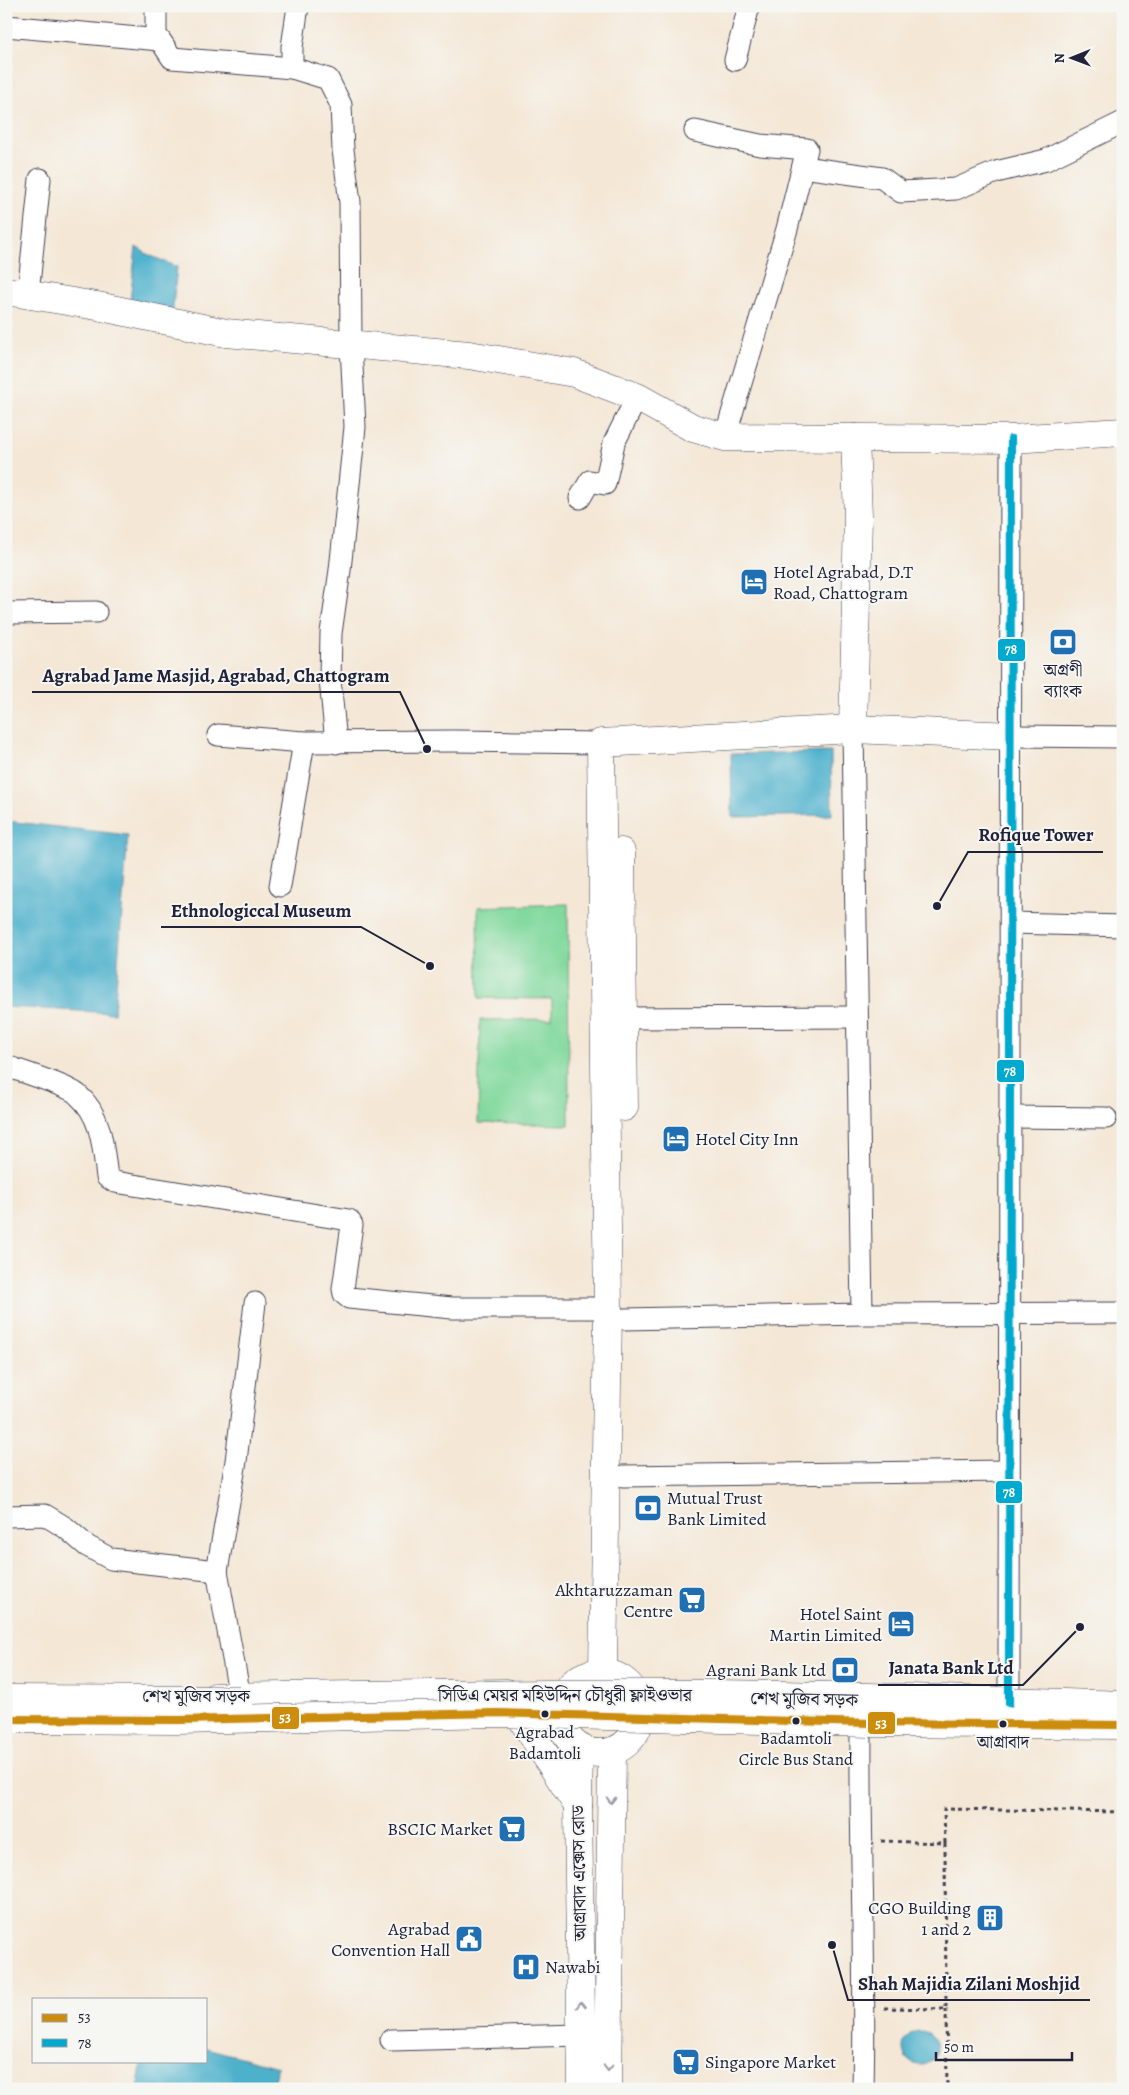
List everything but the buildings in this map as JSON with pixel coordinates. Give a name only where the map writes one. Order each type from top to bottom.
[{"type":"main road","points":[[17,293],[97,306],[226,332],[351,346],[469,355],[574,373],[637,397],[693,428],[725,436],[1011,439],[1123,432]]},
{"type":"main road","points":[[853,729],[858,516],[855,438]]},
{"type":"main road","points":[[610,743],[853,729],[1012,736]]},
{"type":"main road","points":[[610,743],[624,1018],[616,1314],[622,1476],[620,1683]]},
{"type":"main road","points":[[610,743],[620,1683],[639,1708],[637,1727],[631,1738],[622,1746],[612,1751],[594,1753],[579,1748],[565,1732],[561,1722],[560,1710],[566,1693],[578,1680],[586,1676],[620,1683]]},
{"type":"main road","name":"শেখ মুজিব সড়ক","points":[[620,1683],[1008,1703],[1123,1704]]},
{"type":"main road","name":"সিডিএ মেয়র মহিউদ্দিন চৌধুরী ফ্লাইওভার","points":[[6,1699],[215,1701],[592,1692],[1123,1704]]},
{"type":"main road","name":"শেখ মুজিব সড়ক","points":[[6,1695],[240,1697],[566,1693]]},
{"type":"main road","points":[[6,1719],[178,1720],[496,1713],[870,1724],[1123,1725]]},
{"type":"main road","points":[[524,1722],[578,1806]]},
{"type":"main road","name":"শেখ মুজিব সড়ক","points":[[6,1728],[561,1722]]},
{"type":"main road","name":"শেখ মুজিব সড়ক","points":[[637,1727],[1123,1735]]},
{"type":"main road","name":"আগ্রাবাদ এক্সেস রোড","points":[[579,1748],[578,1806],[582,2089]]},
{"type":"main road","name":"আগ্রাবাদ এক্সেস রোড","points":[[608,2089],[612,1751]]},
{"type":"street","points":[[156,6],[156,40]]},
{"type":"street","points":[[292,68],[292,47],[298,6]]},
{"type":"street","points":[[735,60],[749,6]]},
{"type":"street","points":[[6,26],[160,40],[172,58],[292,68],[328,79],[340,105],[343,150],[350,202],[351,346],[356,427],[331,633],[330,679],[336,743]]},
{"type":"street","points":[[803,167],[882,178],[901,192],[956,189],[996,172],[1046,160],[1123,122]]},
{"type":"street","points":[[695,130],[760,144],[807,149],[786,229],[725,436]]},
{"type":"street","points":[[17,293],[40,179]]},
{"type":"street","points":[[580,498],[590,481],[605,484],[614,443],[637,397]]},
{"type":"street","points":[[1008,1703],[1008,1313],[1012,736],[1011,439]]},
{"type":"street","points":[[6,613],[96,612]]},
{"type":"street","points":[[853,729],[862,1314]]},
{"type":"street","points":[[218,735],[336,743],[454,741],[610,743]]},
{"type":"street","points":[[1012,736],[1123,737]]},
{"type":"street","points":[[280,886],[304,742]]},
{"type":"street","points":[[1011,923],[1123,926]]},
{"type":"street","points":[[624,1018],[857,1017]]},
{"type":"street","points":[[6,1066],[77,1093],[94,1114],[102,1139],[107,1177],[114,1182],[349,1220],[352,1225],[342,1289],[349,1298],[452,1308],[616,1314],[1123,1313]]},
{"type":"street","points":[[1009,1117],[1106,1118]]},
{"type":"street","points":[[240,1697],[217,1571],[236,1461],[255,1303]]},
{"type":"street","points":[[622,1476],[1008,1471]]},
{"type":"street","points":[[6,1516],[45,1516],[66,1528],[87,1546],[110,1559],[217,1571]]},
{"type":"street","points":[[861,1731],[860,1840],[865,2007],[870,2088]]},
{"type":"street","points":[[391,2040],[581,2035]]},
{"type":"path","points":[[946,2089],[944,1809],[1123,1812]]},
{"type":"path","points":[[860,1840],[945,1843]]},
{"type":"path","points":[[880,2008],[946,2009]]},
{"type":"path","points":[[870,2088],[937,2089]]},
{"type":"green space","points":[[568,904],[569,1125],[478,1123],[480,1020],[552,1019],[552,999],[479,998],[478,907]]},
{"type":"water","points":[[136,247],[177,267],[171,324],[129,310]]},
{"type":"water","points":[[831,752],[832,815],[732,817],[731,754]]},
{"type":"water","points":[[6,821],[128,835],[114,1013],[6,1007]]},
{"type":"water","points":[[920,2031],[927,2032],[932,2036],[936,2041],[936,2055],[932,2060],[927,2064],[920,2065],[913,2064],[908,2060],[904,2055],[903,2048],[904,2041],[908,2036],[913,2032]]},
{"type":"water","points":[[208,2049],[278,2067],[271,2089],[137,2089],[142,2062],[208,2062]]},
{"type":"transit line","name":"78","points":[[1009,1703],[1011,439]]},
{"type":"transit line","name":"53","points":[[6,1719],[178,1720],[496,1713],[870,1723],[1123,1725]]},
{"type":"place","name":"Hotel Agrabad, D.T Road, Chattogram","points":[[754,582]]},
{"type":"place","name":"অগ্রণী ব্যাংক","points":[[1063,642]]},
{"type":"place","name":"Agrabad Jame Masjid, Agrabad, Chattogram","points":[[427,749]]},
{"type":"place","name":"Rofique Tower","points":[[937,906]]},
{"type":"place","name":"Ethnologiccal Museum","points":[[430,966]]},
{"type":"place","name":"Hotel City Inn","points":[[676,1139]]},
{"type":"place","name":"Mutual Trust Bank Limited","points":[[648,1508]]},
{"type":"place","name":"Akhtaruzzaman Centre","points":[[692,1600]]},
{"type":"place","name":"Hotel Saint Martin Limited","points":[[901,1624]]},
{"type":"place","name":"Janata Bank Ltd","points":[[1080,1627]]},
{"type":"place","name":"Agrani Bank Ltd","points":[[845,1670]]},
{"type":"place","name":"Agrabad Badamtoli","points":[[545,1714]]},
{"type":"place","name":"Badamtoli Circle Bus Stand","points":[[796,1721]]},
{"type":"place","name":"আগ্রাবাদ","points":[[1003,1724]]},
{"type":"place","name":"BSCIC Market","points":[[512,1829]]},
{"type":"place","name":"CGO Building 1 and 2","points":[[990,1918]]},
{"type":"place","name":"Agrabad Convention Hall","points":[[469,1939]]},
{"type":"place","name":"Shah Majidia Zilani Moshjid","points":[[832,1945]]},
{"type":"place","name":"Nawabi","points":[[526,1967]]},
{"type":"place","name":"Singapore Market","points":[[686,2062]]}]
